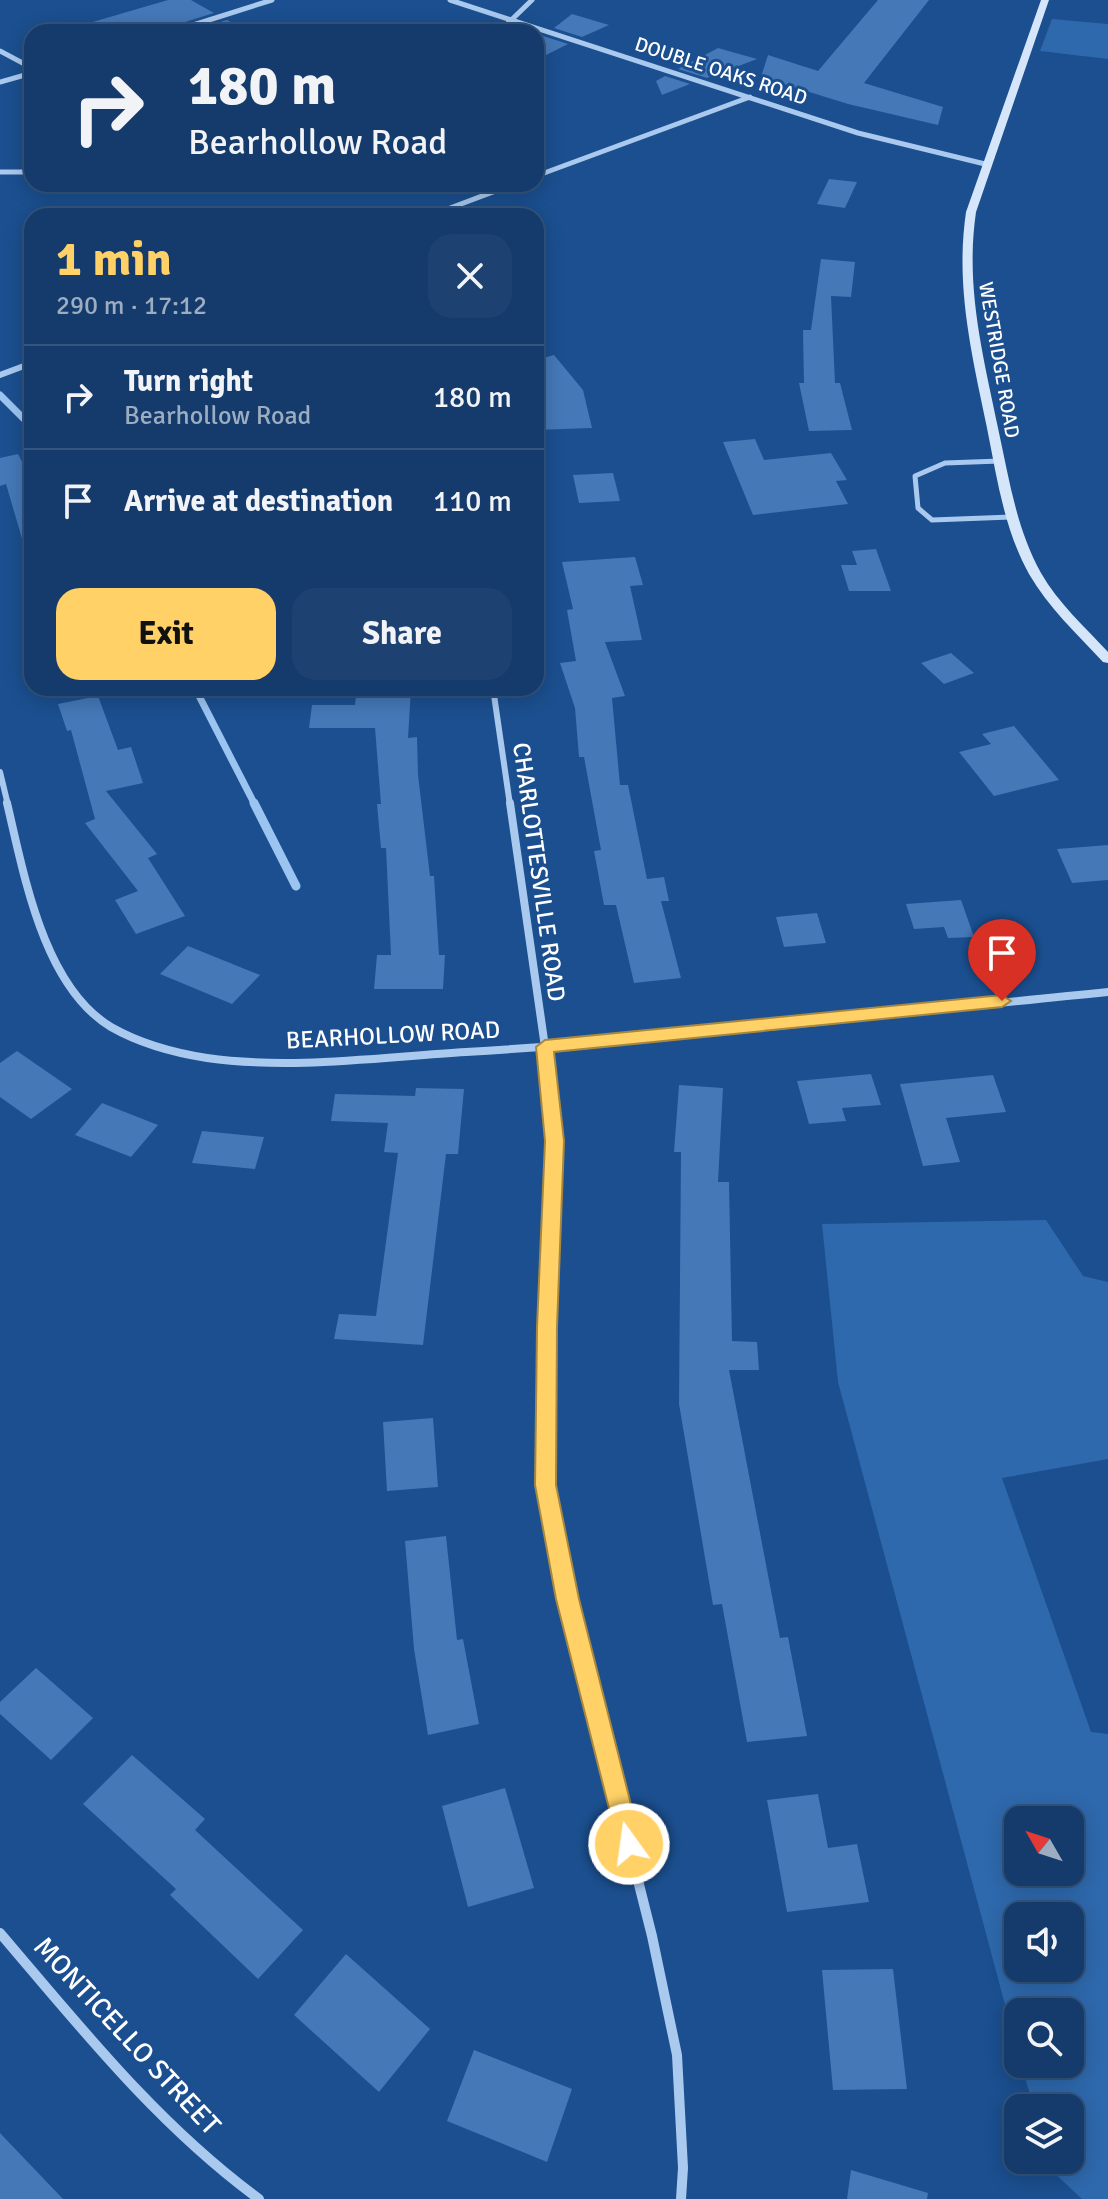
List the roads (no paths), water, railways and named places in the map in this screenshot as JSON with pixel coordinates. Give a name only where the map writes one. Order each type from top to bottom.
[{"type":"main road","name":"WESTRIDGE ROAD","points":[[1045,0],[985,164],[966,234],[966,284],[1011,517],[1036,576],[1055,602],[1108,659]]},
{"type":"street","points":[[196,24],[272,0]]},
{"type":"street","name":"DOUBLE OAKS ROAD","points":[[450,0],[523,24]]},
{"type":"street","points":[[507,24],[532,0]]},
{"type":"street","name":"DOUBLE OAKS ROAD","points":[[544,31],[858,133],[985,164]]},
{"type":"street","points":[[0,51],[24,66]]},
{"type":"street","points":[[0,82],[24,74]]},
{"type":"street","points":[[544,173],[751,97]]},
{"type":"street","points":[[0,172],[24,172]]},
{"type":"street","points":[[450,208],[493,192]]},
{"type":"street","points":[[0,375],[24,366]]},
{"type":"street","name":"CHARLOTTESVILLE ROAD","points":[[494,696],[545,1047],[554,1141],[547,1327],[546,1485],[567,1599],[652,1936],[677,2055],[683,2168],[681,2199]]},
{"type":"street","name":"BEARHOLLOW ROAD","points":[[0,772],[34,918],[74,993],[109,1026],[149,1044],[207,1058],[296,1062],[545,1047],[1108,992]]},
{"type":"street","name":"MONTICELLO STREET","points":[[0,1933],[149,2103],[238,2185],[259,2199]]},
{"type":"lane","points":[[1000,461],[933,465],[915,476],[918,508],[932,520],[1011,517]]},
{"type":"waterway","points":[[0,395],[24,419]]},
{"type":"waterway","points":[[199,696],[255,805]]},
{"type":"waterway","points":[[254,803],[296,886]]}]
